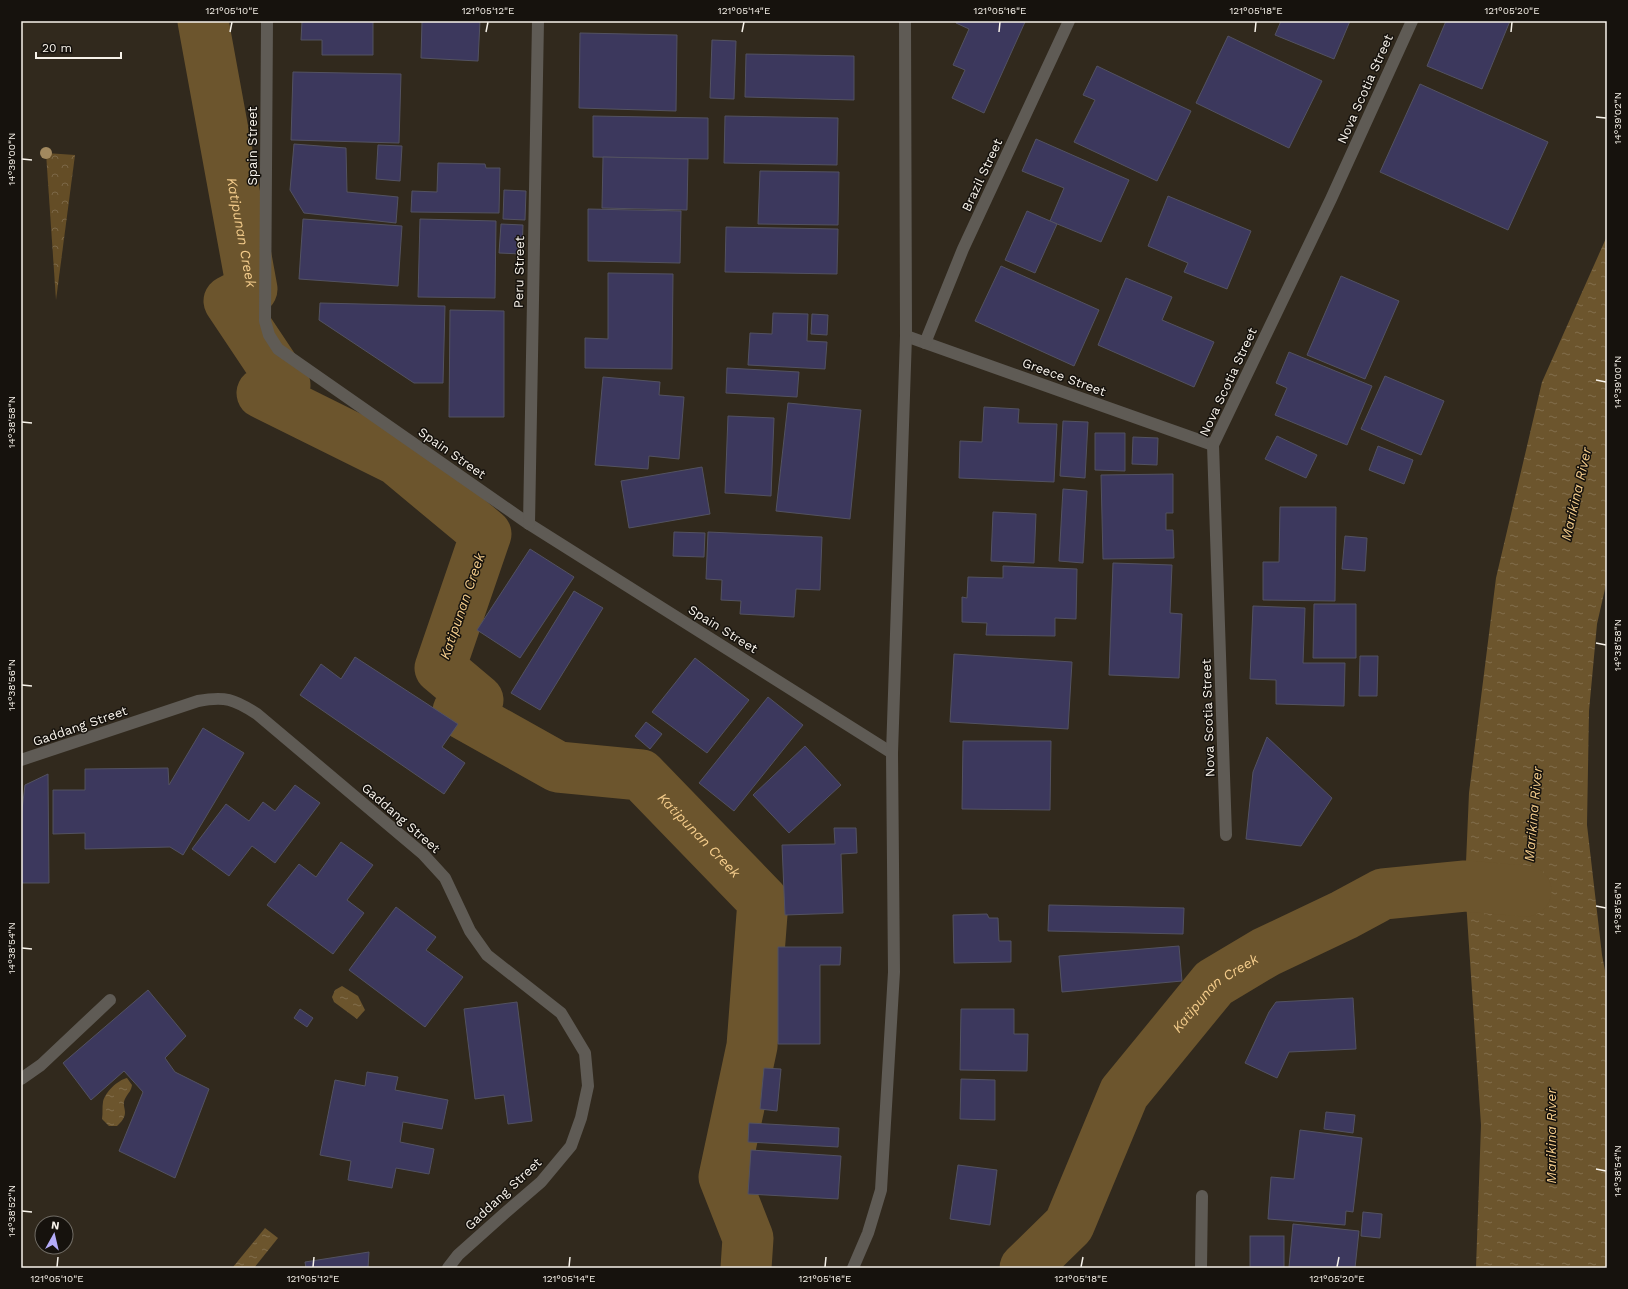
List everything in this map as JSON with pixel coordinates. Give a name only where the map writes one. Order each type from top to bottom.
[{"type":"street","name":"Spain Street","points":[[266,21],[265,321],[269,335],[278,349],[529,524],[892,753]]},
{"type":"street","name":"Peru Street","points":[[529,524],[538,21]]},
{"type":"street","points":[[853,1268],[868,1233],[881,1190],[894,972],[892,753],[906,336],[905,21]]},
{"type":"street","name":"Brazil Street","points":[[925,343],[963,249],[1069,21]]},
{"type":"street","name":"Nova Scotia Street","points":[[1226,835],[1213,445],[1331,199],[1412,21]]},
{"type":"street","name":"Greece Street","points":[[906,336],[1213,445]]},
{"type":"street","name":"Gaddang Street","points":[[21,760],[198,701],[216,698],[237,701],[257,714],[423,854],[445,878],[470,931],[487,955],[561,1013],[585,1053],[588,1086],[582,1118],[571,1146],[541,1182],[504,1212],[464,1250],[448,1268]]},
{"type":"street","points":[[21,1079],[41,1065],[110,1000]]},
{"type":"street","points":[[1202,1196],[1202,1268]]},
{"type":"green space","points":[[46,153],[75,155],[56,300]]},
{"type":"water","name":"Marikina River","points":[[1607,236],[1607,580],[1597,624],[1589,711],[1587,825],[1602,955],[1607,981],[1607,1268],[1476,1268],[1481,1125],[1465,886],[1469,793],[1496,578],[1542,382]]},
{"type":"water","points":[[342,986],[358,996],[365,1010],[357,1019],[334,1002],[332,997],[335,990]]},
{"type":"water","points":[[127,1078],[132,1085],[124,1101],[124,1117],[117,1126],[109,1126],[102,1119],[104,1098],[112,1087],[123,1079]]},
{"type":"water","points":[[265,1228],[278,1238],[254,1268],[233,1267]]},
{"type":"building","points":[[302,21],[373,21],[373,55],[322,55],[322,40],[301,40]]},
{"type":"building","points":[[422,21],[480,21],[478,61],[421,58]]},
{"type":"building","points":[[956,21],[1025,22],[984,113],[952,98],[965,70],[953,65],[969,29],[956,23]]},
{"type":"building","points":[[1281,21],[1350,21],[1334,59],[1275,35]]},
{"type":"building","points":[[1446,21],[1510,21],[1482,89],[1427,66]]},
{"type":"building","points":[[580,33],[677,35],[676,111],[579,108]]},
{"type":"building","points":[[1228,36],[1322,81],[1289,148],[1196,103]]},
{"type":"building","points":[[712,40],[736,41],[734,99],[710,98]]},
{"type":"building","points":[[746,54],[854,56],[854,100],[745,97]]},
{"type":"building","points":[[1097,66],[1191,111],[1157,181],[1074,142],[1095,100],[1083,95]]},
{"type":"building","points":[[293,72],[401,74],[399,143],[291,140]]},
{"type":"building","points":[[1420,84],[1548,142],[1508,230],[1380,172]]},
{"type":"building","points":[[593,116],[708,118],[708,159],[593,157]]},
{"type":"building","points":[[725,116],[838,118],[837,165],[724,163]]},
{"type":"building","points":[[1036,139],[1129,180],[1101,242],[1050,221],[1064,188],[1022,171]]},
{"type":"building","points":[[294,144],[346,148],[347,192],[398,197],[396,223],[304,213],[290,190]]},
{"type":"building","points":[[378,145],[402,146],[400,181],[376,179]]},
{"type":"building","points":[[603,157],[688,159],[687,210],[602,208]]},
{"type":"building","points":[[438,163],[485,164],[486,168],[500,168],[499,213],[411,212],[412,191],[437,192]]},
{"type":"building","points":[[760,171],[839,172],[838,225],[758,224]]},
{"type":"building","points":[[504,190],[526,191],[525,220],[503,219]]},
{"type":"building","points":[[1168,196],[1251,231],[1227,289],[1184,272],[1188,263],[1148,246]]},
{"type":"building","points":[[588,209],[681,211],[680,263],[588,261]]},
{"type":"building","points":[[1027,211],[1057,224],[1035,273],[1005,260]]},
{"type":"building","points":[[303,219],[402,226],[398,286],[299,279]]},
{"type":"building","points":[[420,219],[496,221],[495,298],[418,297]]},
{"type":"building","points":[[501,224],[523,225],[522,254],[499,253]]},
{"type":"building","points":[[726,227],[838,229],[837,274],[725,272]]},
{"type":"building","points":[[1001,266],[1099,310],[1074,366],[975,321]]},
{"type":"building","points":[[608,273],[673,274],[672,369],[585,368],[585,338],[608,339]]},
{"type":"building","points":[[1341,276],[1399,301],[1365,379],[1307,355]]},
{"type":"building","points":[[1126,278],[1172,297],[1162,320],[1214,342],[1194,387],[1098,345]]},
{"type":"building","points":[[320,303],[445,306],[443,383],[414,383],[319,320]]},
{"type":"building","points":[[450,310],[504,311],[504,417],[449,417]]},
{"type":"building","points":[[773,313],[808,314],[807,341],[827,342],[825,369],[748,365],[750,333],[772,334]]},
{"type":"building","points":[[812,314],[828,315],[827,335],[811,334]]},
{"type":"building","points":[[1289,352],[1372,386],[1347,445],[1275,415],[1287,388],[1276,383]]},
{"type":"building","points":[[727,368],[799,372],[797,397],[726,393]]},
{"type":"building","points":[[1385,376],[1444,401],[1421,455],[1361,429]]},
{"type":"building","points":[[603,377],[660,382],[659,395],[684,397],[679,459],[649,456],[648,469],[595,465]]},
{"type":"building","points":[[788,403],[861,410],[850,519],[776,511]]},
{"type":"building","points":[[984,407],[1019,409],[1018,423],[1057,424],[1054,482],[959,478],[960,441],[982,442]]},
{"type":"building","points":[[728,416],[774,418],[771,496],[725,493]]},
{"type":"building","points":[[1063,421],[1088,422],[1085,478],[1060,476]]},
{"type":"building","points":[[1095,433],[1125,433],[1125,471],[1095,470]]},
{"type":"building","points":[[1277,436],[1317,455],[1306,478],[1265,459]]},
{"type":"building","points":[[1133,437],[1158,438],[1157,465],[1132,464]]},
{"type":"building","points":[[1378,446],[1413,460],[1404,484],[1369,470]]},
{"type":"building","points":[[702,467],[710,514],[629,528],[621,481]]},
{"type":"building","points":[[1173,474],[1173,513],[1166,513],[1166,530],[1173,530],[1174,558],[1103,559],[1101,475]]},
{"type":"building","points":[[1063,489],[1087,491],[1083,563],[1059,561]]},
{"type":"building","points":[[1280,507],[1336,507],[1335,601],[1263,600],[1263,562],[1279,562]]},
{"type":"building","points":[[993,512],[1036,514],[1034,563],[991,561]]},
{"type":"building","points":[[674,532],[705,533],[704,557],[673,556]]},
{"type":"building","points":[[708,532],[822,537],[820,590],[796,589],[794,617],[740,614],[741,601],[721,600],[722,580],[706,579]]},
{"type":"building","points":[[1345,536],[1367,538],[1365,571],[1342,569]]},
{"type":"building","points":[[530,549],[574,577],[520,658],[477,630]]},
{"type":"building","points":[[1113,563],[1172,565],[1170,613],[1182,614],[1179,678],[1109,675]]},
{"type":"building","points":[[1003,566],[1077,569],[1076,619],[1055,618],[1055,636],[986,635],[987,623],[962,622],[962,597],[967,598],[968,577],[1003,578]]},
{"type":"building","points":[[574,591],[603,608],[540,710],[511,693]]},
{"type":"building","points":[[1314,604],[1356,604],[1356,658],[1313,658]]},
{"type":"building","points":[[1253,606],[1305,608],[1303,663],[1345,663],[1344,706],[1276,704],[1276,680],[1250,679]]},
{"type":"building","points":[[954,654],[1072,662],[1068,729],[950,722]]},
{"type":"building","points":[[1360,656],[1378,656],[1377,696],[1359,696]]},
{"type":"building","points":[[355,657],[458,724],[442,747],[465,763],[444,794],[300,695],[321,664],[341,679]]},
{"type":"building","points":[[695,658],[749,700],[707,753],[652,712]]},
{"type":"building","points":[[768,697],[803,725],[734,811],[699,783]]},
{"type":"building","points":[[646,722],[662,734],[650,749],[635,736]]},
{"type":"building","points":[[203,728],[244,753],[183,855],[170,847],[85,849],[85,833],[53,834],[53,790],[85,790],[85,769],[168,768],[169,785]]},
{"type":"building","points":[[1267,737],[1332,798],[1301,846],[1246,839],[1253,772]]},
{"type":"building","points":[[963,741],[1051,741],[1050,810],[962,809]]},
{"type":"building","points":[[805,746],[841,785],[789,833],[753,795]]},
{"type":"building","points":[[48,774],[49,883],[21,883],[21,818],[25,785]]},
{"type":"building","points":[[295,785],[320,803],[275,863],[252,846],[229,876],[192,849],[226,804],[249,821],[263,802],[275,811]]},
{"type":"building","points":[[834,828],[856,828],[857,853],[841,854],[843,913],[785,915],[782,845],[835,844]]},
{"type":"building","points":[[341,842],[373,865],[347,900],[364,913],[333,954],[267,905],[299,864],[316,877]]},
{"type":"building","points":[[1049,905],[1184,908],[1183,934],[1048,931]]},
{"type":"building","points":[[396,907],[436,937],[426,950],[463,977],[425,1027],[349,970]]},
{"type":"building","points":[[987,914],[989,918],[998,918],[999,941],[1011,941],[1011,962],[954,963],[953,915]]},
{"type":"building","points":[[1179,946],[1182,981],[1062,992],[1059,956]]},
{"type":"building","points":[[778,947],[841,947],[840,965],[820,965],[820,1044],[778,1044]]},
{"type":"building","points":[[148,990],[186,1036],[165,1058],[175,1072],[209,1089],[175,1178],[119,1151],[143,1092],[124,1071],[91,1100],[63,1063]]},
{"type":"building","points":[[1353,998],[1356,1049],[1289,1052],[1277,1078],[1245,1063],[1269,1012],[1276,1002]]},
{"type":"building","points":[[517,1002],[532,1121],[508,1124],[504,1095],[475,1099],[464,1009]]},
{"type":"building","points":[[300,1009],[313,1018],[307,1027],[294,1018]]},
{"type":"building","points":[[961,1009],[1014,1009],[1014,1034],[1028,1034],[1027,1071],[960,1070]]},
{"type":"building","points":[[764,1068],[781,1069],[777,1111],[760,1109]]},
{"type":"building","points":[[367,1072],[398,1077],[395,1090],[448,1100],[442,1129],[403,1122],[400,1142],[434,1149],[429,1174],[396,1168],[392,1188],[348,1180],[351,1161],[320,1155],[335,1080],[365,1086]]},
{"type":"building","points":[[961,1079],[995,1080],[995,1120],[960,1119]]},
{"type":"building","points":[[1326,1112],[1355,1115],[1353,1133],[1324,1129]]},
{"type":"building","points":[[749,1123],[839,1128],[838,1147],[748,1142]]},
{"type":"building","points":[[1300,1130],[1362,1138],[1353,1212],[1346,1211],[1345,1225],[1268,1219],[1271,1177],[1294,1179]]},
{"type":"building","points":[[751,1150],[841,1156],[838,1199],[748,1194]]},
{"type":"building","points":[[958,1165],[997,1170],[990,1225],[950,1219]]},
{"type":"building","points":[[1363,1212],[1382,1214],[1380,1238],[1361,1236]]},
{"type":"building","points":[[1293,1224],[1359,1231],[1355,1268],[1289,1267]]},
{"type":"building","points":[[1250,1236],[1284,1236],[1284,1268],[1250,1268]]},
{"type":"building","points":[[369,1252],[368,1268],[306,1268],[305,1262]]},
{"type":"waterway","name":"Katipunan Creek","points":[[203,21],[252,289],[229,301],[285,385],[262,393],[397,460],[486,534],[440,668],[478,700],[458,711],[558,767],[641,775],[763,901],[752,1046],[724,1177],[748,1238],[746,1268]]},
{"type":"waterway","name":"Katipunan Creek","points":[[1025,1268],[1069,1225],[1124,1093],[1214,983],[1266,952],[1344,915],[1383,894],[1465,886],[1526,891]]}]
